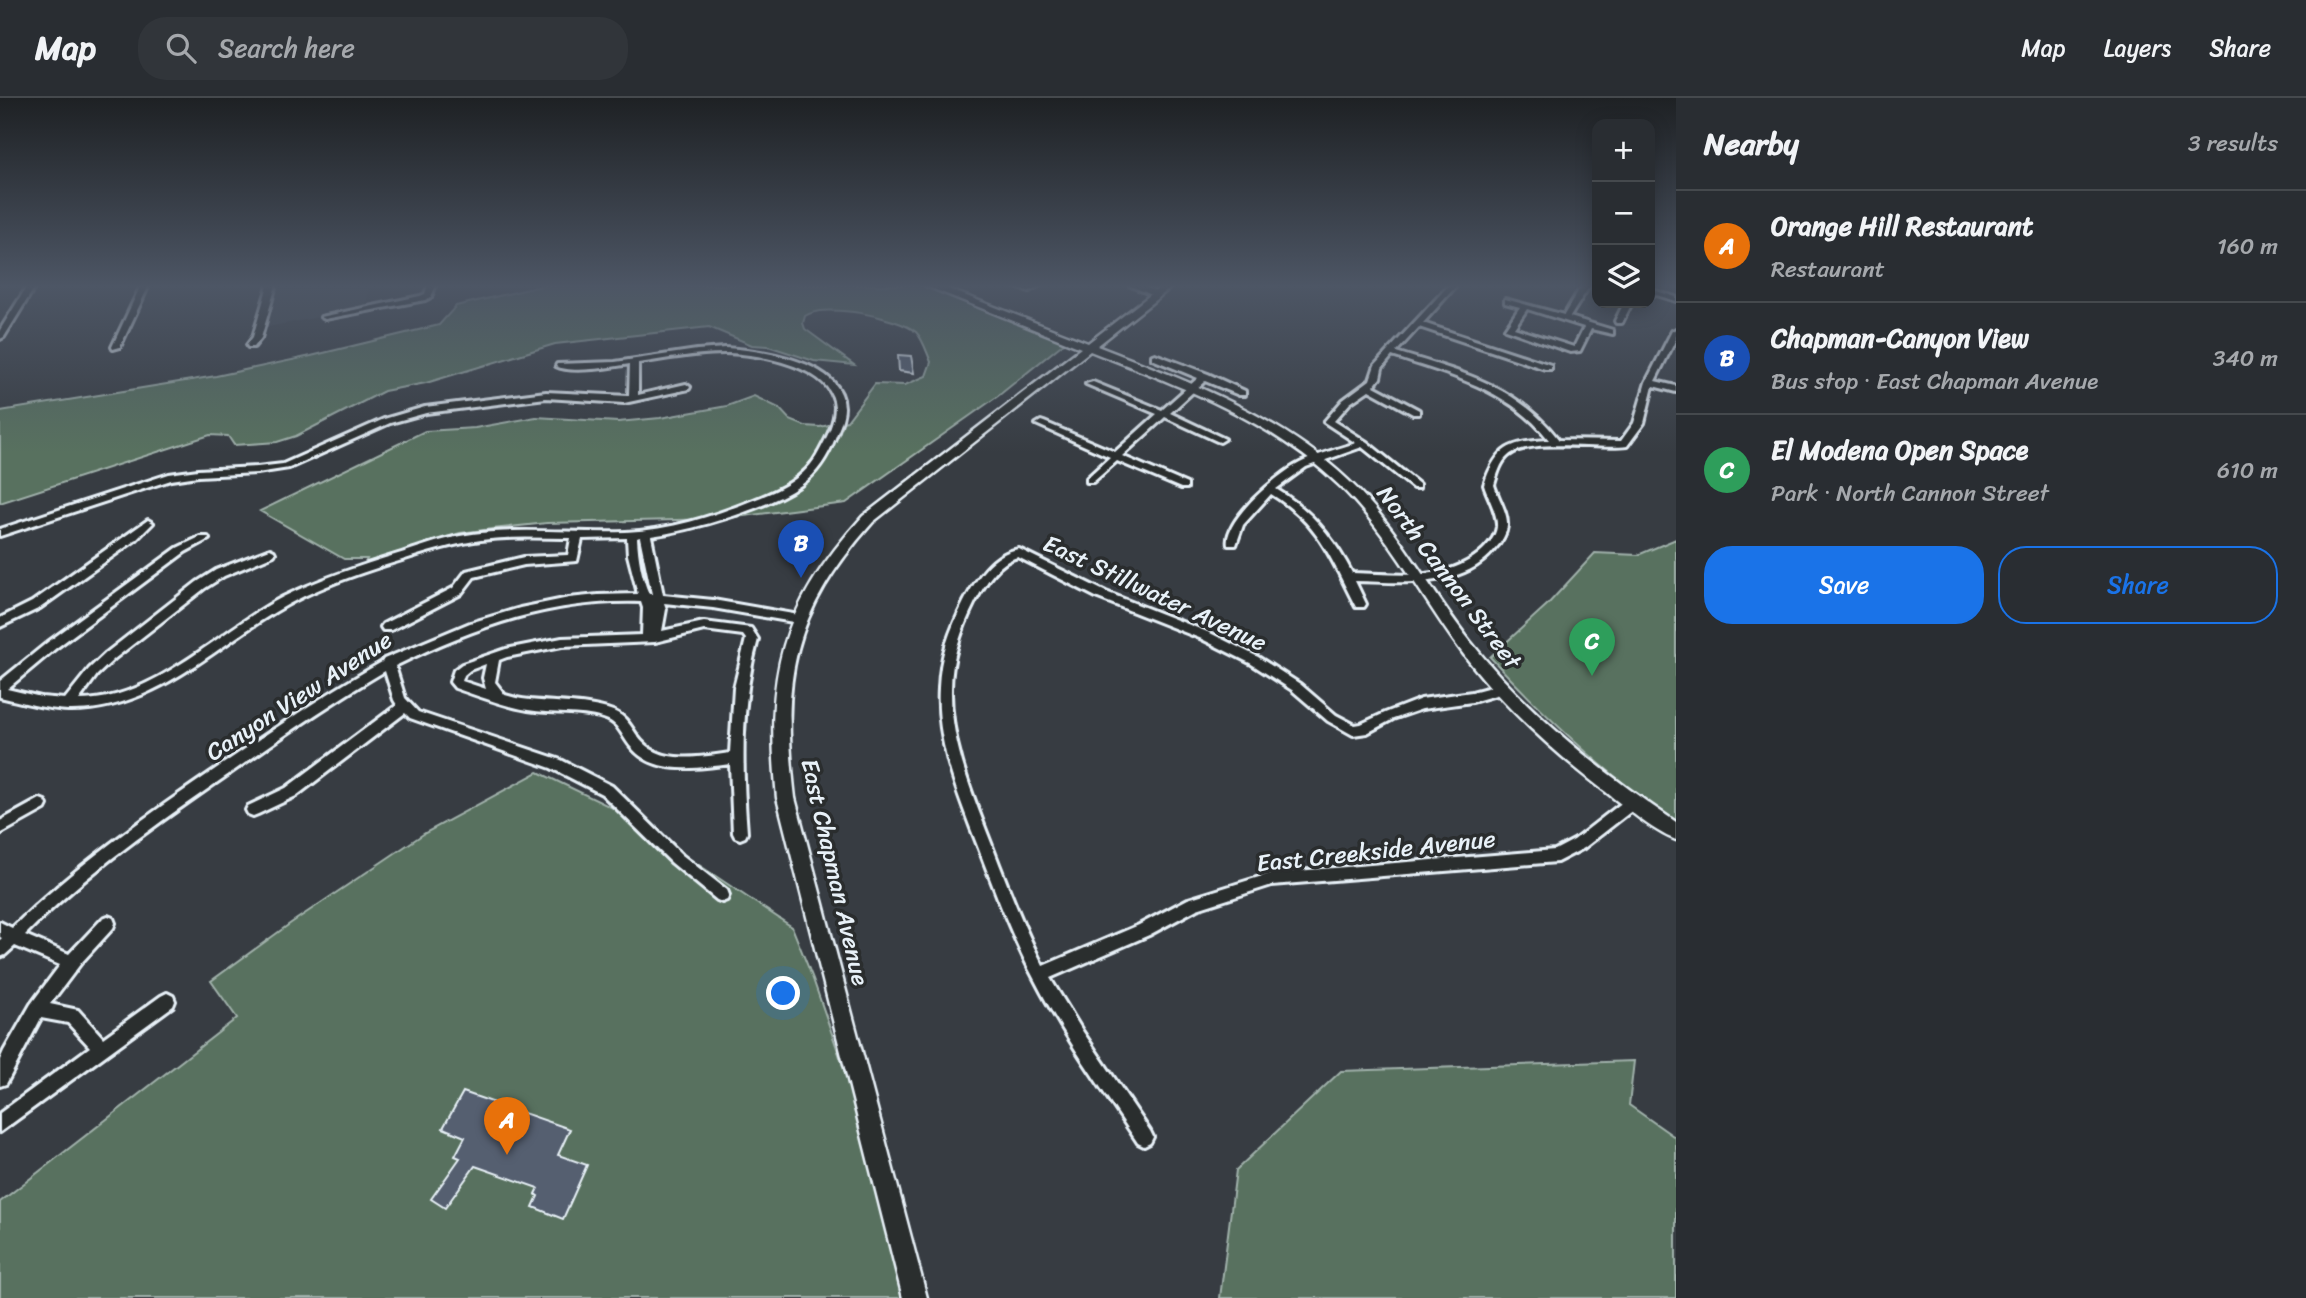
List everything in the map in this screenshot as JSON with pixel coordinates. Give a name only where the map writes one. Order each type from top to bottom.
[{"type":"main road","name":"North Cannon Street","points":[[1073,341],[1192,388],[1258,420],[1315,459],[1375,514],[1463,642],[1502,689],[1559,742],[1633,802],[1676,832]]},
{"type":"main road","name":"East Chapman Avenue","points":[[915,1298],[786,798],[779,714],[786,663],[799,619],[831,562],[878,509],[1096,341]]},
{"type":"street","points":[[116,347],[119,341]]},
{"type":"street","points":[[251,345],[254,341]]},
{"type":"street","points":[[1403,341],[1378,367],[1377,377],[1370,387],[1351,396],[1329,422],[1364,444],[1416,486]]},
{"type":"street","points":[[1470,341],[1548,367]]},
{"type":"street","points":[[1544,341],[1570,350],[1577,349],[1581,341]]},
{"type":"street","points":[[1350,577],[1454,573],[1485,555],[1499,538],[1502,529],[1501,518],[1489,485],[1501,457],[1520,446],[1624,444],[1639,423],[1650,382],[1671,341]]},
{"type":"street","points":[[0,690],[68,705],[105,701],[148,686],[298,594],[436,545],[498,533],[577,536],[645,534],[690,526],[726,515],[800,482],[820,461],[840,409],[835,391],[822,378],[800,366],[760,353],[710,351],[634,363],[560,366]]},
{"type":"street","points":[[1390,354],[1503,393],[1535,416],[1557,444]]},
{"type":"street","points":[[1155,357],[1242,393]]},
{"type":"street","points":[[633,399],[634,363]]},
{"type":"street","points":[[1090,480],[1205,376]]},
{"type":"street","points":[[1650,382],[1676,389]]},
{"type":"street","points":[[1090,384],[1220,439]]},
{"type":"street","points":[[0,533],[169,477],[193,472],[251,472],[286,466],[387,421],[425,410],[546,395],[609,401],[633,399],[686,387]]},
{"type":"street","points":[[1370,387],[1416,412]]},
{"type":"street","points":[[1041,424],[1184,486]]},
{"type":"street","points":[[1232,543],[1234,529],[1269,489],[1290,470],[1364,444]]},
{"type":"street","points":[[1269,489],[1300,507],[1314,522],[1350,577],[1360,604]]},
{"type":"street","points":[[0,623],[36,605],[133,537],[148,523]]},
{"type":"street","points":[[645,534],[651,597],[651,639]]},
{"type":"street","points":[[632,535],[633,555],[651,597]]},
{"type":"street","points":[[387,627],[457,591],[470,574],[524,561],[573,558],[577,536]]},
{"type":"street","points":[[0,690],[74,629],[181,550],[204,539]]},
{"type":"street","points":[[68,705],[93,672],[110,656],[201,585],[220,573],[270,552]]},
{"type":"street","name":"East Stillwater Avenue","points":[[1040,975],[1002,891],[961,783],[948,743],[944,697],[946,660],[958,621],[980,584],[1006,556],[1015,553],[1102,594],[1206,636],[1254,660],[1296,687],[1332,718],[1353,730],[1363,729],[1396,713],[1421,705],[1502,689]]},
{"type":"street","name":"Canyon View Avenue","points":[[0,950],[7,932],[138,829],[340,691],[388,662],[435,639],[493,618],[571,601],[651,597],[799,619]]},
{"type":"street","points":[[735,758],[701,762],[660,759],[643,751],[623,722],[609,714],[574,707],[517,703],[456,682],[461,669],[493,657],[582,640],[651,639],[704,626],[737,629],[751,634],[737,702],[735,758],[740,833]]},
{"type":"street","points":[[493,657],[488,678],[490,688],[500,697]]},
{"type":"street","points":[[388,662],[404,707],[425,720],[556,764],[607,790],[677,859],[722,895]]},
{"type":"street","points":[[253,810],[290,792],[404,707]]},
{"type":"street","name":"East Creekside Avenue","points":[[1040,975],[1144,930],[1193,904],[1272,879],[1557,856],[1579,844],[1633,802]]},
{"type":"street","points":[[0,828],[40,805]]},
{"type":"street","points":[[0,1078],[37,1009],[69,962],[108,923]]},
{"type":"street","points":[[7,932],[29,946],[69,962]]},
{"type":"street","points":[[1040,975],[1071,1028],[1144,1137]]},
{"type":"street","points":[[0,1122],[167,1001]]},
{"type":"street","points":[[37,1009],[72,1016],[102,1048]]},
{"type":"green space","points":[[373,341],[582,341],[555,344],[426,383],[384,391],[296,436],[277,442],[234,445],[228,436],[210,435],[0,503],[0,411],[216,376]]},
{"type":"green space","points":[[742,341],[821,341],[854,365],[814,361],[768,346]]},
{"type":"green space","points":[[923,342],[1065,342],[998,396],[846,503],[720,519],[547,523],[492,529],[460,533],[365,563],[367,559],[344,559],[260,511],[425,431],[475,428],[536,417],[618,422],[660,418],[727,406],[754,396],[779,408],[790,420],[805,426],[820,427],[847,421],[875,384],[905,385],[926,376],[931,362]]},
{"type":"green space","points":[[1676,539],[1676,821],[1627,786],[1578,745],[1490,657],[1548,604],[1595,553],[1638,555]]},
{"type":"green space","points":[[538,772],[615,809],[792,927],[813,979],[902,1236],[918,1298],[0,1298],[0,1202],[237,1018],[211,981],[291,923],[425,833]]},
{"type":"green space","points":[[1634,1061],[1629,1105],[1676,1138],[1676,1298],[1220,1298],[1236,1170],[1341,1071]]},
{"type":"building","points":[[898,355],[911,356],[914,373],[899,371]]},
{"type":"building","points":[[463,1092],[570,1129],[558,1155],[587,1165],[563,1219],[533,1207],[538,1188],[475,1166],[445,1208],[431,1199],[460,1158],[455,1156],[465,1137],[443,1128]]},
{"type":"place","name":"Chapman-Canyon View","points":[[801,578]]},
{"type":"place","name":"El Modena Open Space","points":[[1592,676]]},
{"type":"place","name":"Orange Hill Restaurant","points":[[507,1155]]}]
